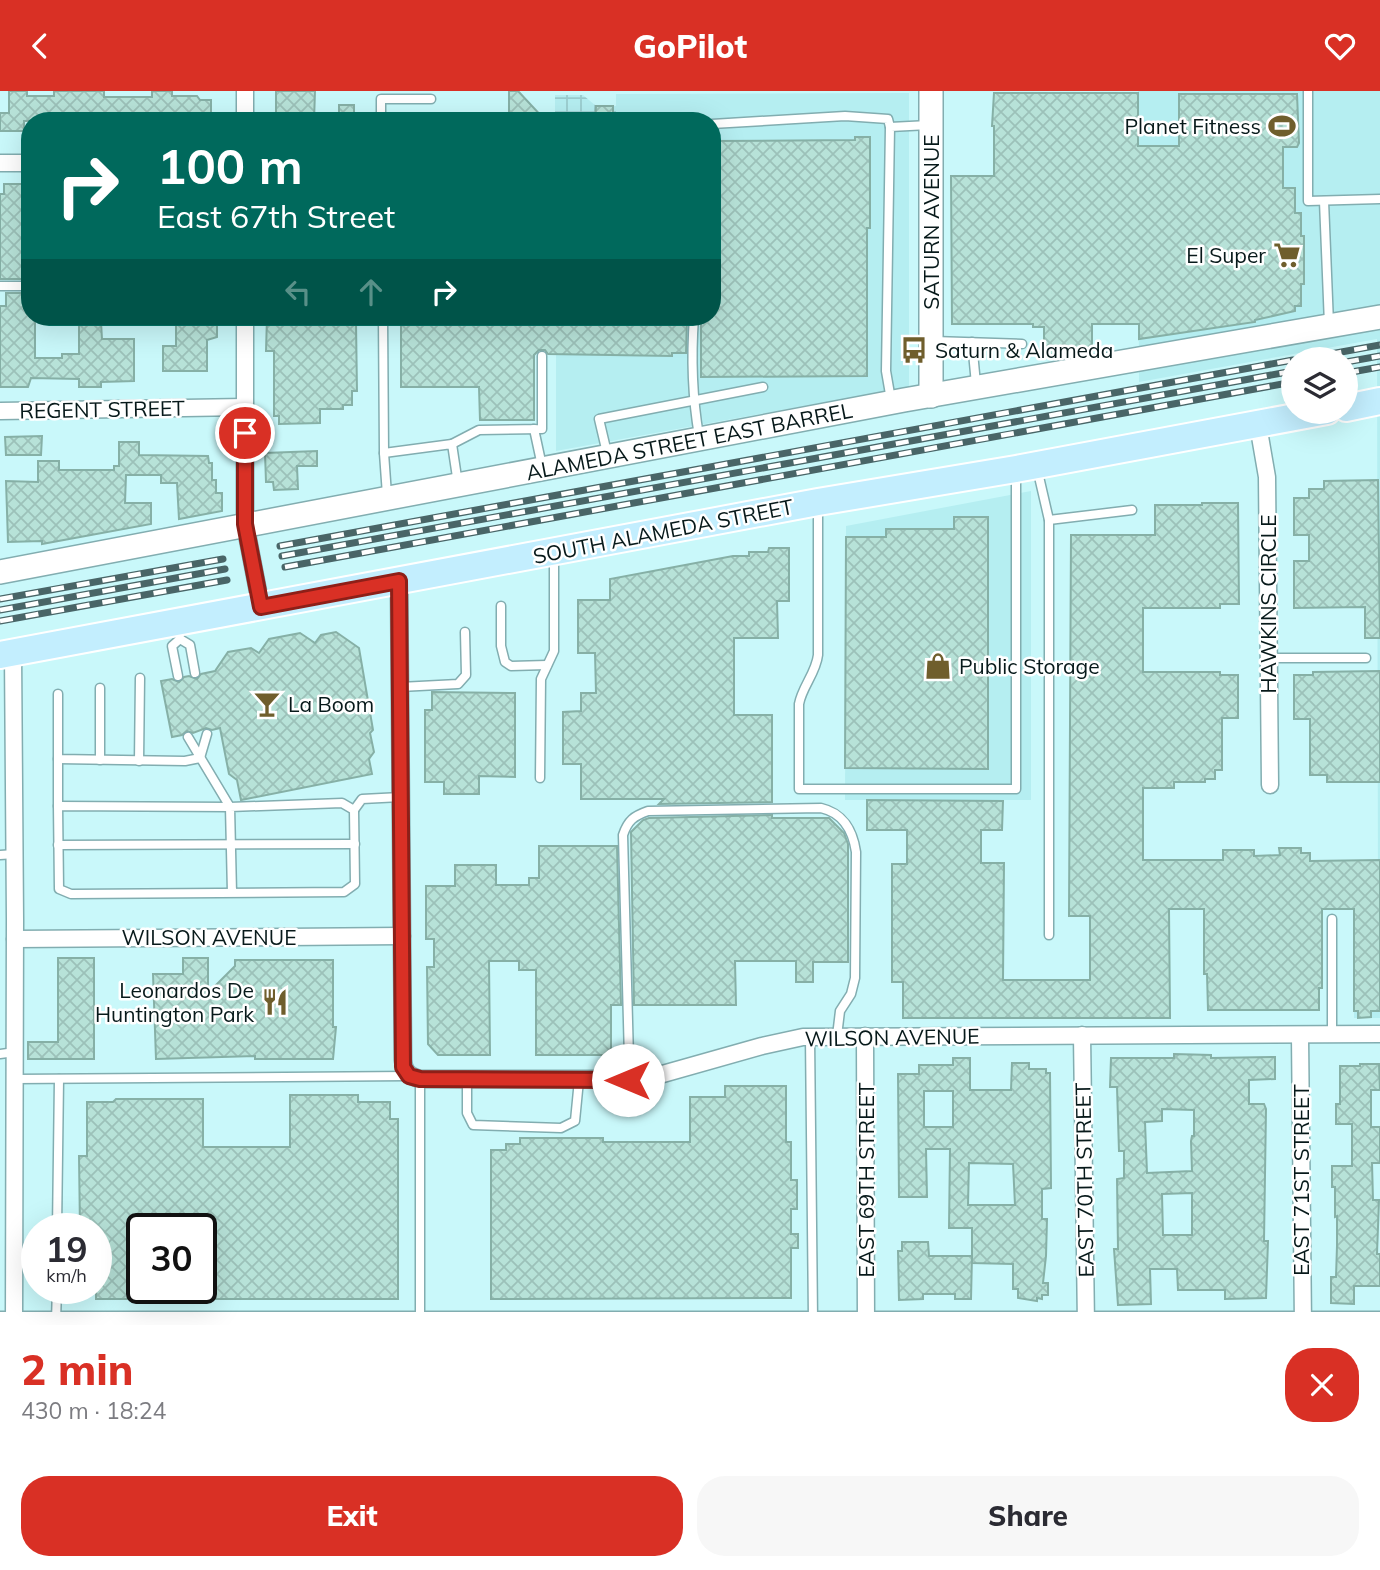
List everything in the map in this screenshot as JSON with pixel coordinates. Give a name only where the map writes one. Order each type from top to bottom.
[{"type":"main road","points":[[1358,406],[1380,401]]},
{"type":"main road","name":"SOUTH ALAMEDA STREET","points":[[6,654],[180,638],[261,607],[818,502],[1026,468],[1281,420]]},
{"type":"street","points":[[245,91],[245,112]]},
{"type":"street","name":"SATURN AVENUE","points":[[931,395],[932,91]]},
{"type":"street","points":[[0,163],[21,163]]},
{"type":"street","name":"ALAMEDA STREET EAST BARREL","points":[[0,572],[931,395],[1380,317]]},
{"type":"street","points":[[245,326],[245,524],[261,607]]},
{"type":"street","name":"REGENT STREET","points":[[0,411],[245,407]]},
{"type":"street","name":"HAWKINS CIRCLE","points":[[1258,425],[1267,472],[1270,785]]},
{"type":"street","points":[[399,581],[403,1067],[415,1078]]},
{"type":"street","points":[[6,654],[7,854],[15,939],[7,1053],[15,1079],[9,1322],[647,1322],[813,1318],[866,1322],[1303,1323],[1380,1320]]},
{"type":"street","name":"WILSON AVENUE","points":[[15,939],[402,936]]},
{"type":"street","name":"WILSON AVENUE","points":[[415,1078],[645,1079],[762,1046],[810,1037],[1380,1034]]},
{"type":"street","name":"EAST 70TH STREET","points":[[1082,1035],[1086,1322]]},
{"type":"street","name":"EAST 69TH STREET","points":[[865,1036],[866,1322]]},
{"type":"street","name":"EAST 71ST STREET","points":[[1300,1036],[1303,1323]]},
{"type":"lane","points":[[1308,91],[1308,201],[1380,199]]},
{"type":"lane","points":[[381,112],[381,99],[431,99]]},
{"type":"lane","points":[[721,123],[845,116],[888,119],[886,371],[892,403]]},
{"type":"lane","points":[[890,127],[932,125]]},
{"type":"lane","points":[[1324,201],[1329,325]]},
{"type":"lane","points":[[0,286],[21,286]]},
{"type":"lane","points":[[383,326],[387,498]]},
{"type":"lane","points":[[693,326],[691,355],[693,402],[699,439]]},
{"type":"lane","points":[[931,341],[1022,344]]},
{"type":"lane","points":[[972,342],[977,387]]},
{"type":"lane","points":[[384,453],[452,444],[478,430],[542,429],[542,356]]},
{"type":"lane","points":[[607,456],[599,419],[763,387]]},
{"type":"lane","points":[[534,429],[542,468]]},
{"type":"lane","points":[[452,444],[458,484]]},
{"type":"lane","points":[[818,502],[818,655],[799,705],[799,789],[1016,789],[1026,468]]},
{"type":"lane","points":[[1026,468],[1049,520],[1049,935]]},
{"type":"lane","points":[[1049,520],[1132,510]]},
{"type":"lane","points":[[540,778],[541,679],[554,651],[554,552]]},
{"type":"lane","points":[[501,606],[501,646],[505,662],[511,666],[547,665]]},
{"type":"lane","points":[[400,687],[458,684],[466,675],[465,632]]},
{"type":"lane","points":[[180,638],[195,673]]},
{"type":"lane","points":[[178,676],[180,638]]},
{"type":"lane","points":[[1268,658],[1366,658]]},
{"type":"lane","points":[[139,761],[141,678]]},
{"type":"lane","points":[[100,688],[100,760]]},
{"type":"lane","points":[[58,694],[59,888],[71,894],[344,892],[355,884],[354,810],[362,799],[401,796]]},
{"type":"lane","points":[[200,758],[206,734]]},
{"type":"lane","points":[[188,737],[230,807],[232,893]]},
{"type":"lane","points":[[58,759],[185,761],[200,758]]},
{"type":"lane","points":[[58,806],[230,807],[342,803],[354,810]]},
{"type":"lane","points":[[628,1080],[623,835],[627,823],[634,815],[648,811],[821,807],[831,810],[841,818],[853,834],[856,852],[855,978],[851,993],[840,1011],[837,1037]]},
{"type":"lane","points":[[58,845],[355,844]]},
{"type":"lane","points":[[1332,919],[1332,1034]]},
{"type":"lane","points":[[810,1037],[813,1318]]},
{"type":"lane","points":[[15,1079],[415,1078],[429,1321]]},
{"type":"lane","points":[[57,1213],[59,1079]]},
{"type":"lane","points":[[467,1079],[467,1113],[474,1125],[561,1128],[575,1121],[579,1080]]},
{"type":"lane","points":[[57,1304],[57,1320]]},
{"type":"shaded area","points":[[1138,91],[1380,91],[1380,1018],[1354,1018],[1354,909],[1378,909],[1377,339],[1333,347],[1281,347],[1281,356],[1139,382]]},
{"type":"shaded area","points":[[909,93],[909,387],[556,451],[556,326],[721,326],[721,112],[616,112],[616,94]]},
{"type":"shaded area","points":[[555,95],[583,95],[596,106],[616,106],[616,112],[555,112]]},
{"type":"shaded area","name":"Public Storage","points":[[1031,491],[1031,800],[845,800],[846,526]]},
{"type":"building","points":[[9,91],[27,91],[27,96],[54,96],[54,91],[104,91],[104,97],[152,97],[152,91],[172,91],[172,96],[197,96],[200,100],[211,100],[211,112],[21,112],[21,131],[0,131],[0,113],[9,113]]},
{"type":"building","points":[[276,91],[315,91],[314,112],[276,112]]},
{"type":"building","points":[[509,91],[518,91],[538,112],[509,112]]},
{"type":"building","points":[[994,93],[1138,93],[1138,146],[1179,146],[1179,94],[1297,94],[1299,143],[1297,147],[1283,147],[1283,188],[1295,188],[1295,213],[1301,213],[1304,284],[1301,284],[1301,306],[1295,306],[1295,311],[1255,322],[1139,339],[1139,324],[1092,324],[1092,352],[1044,356],[1044,327],[1033,327],[1033,324],[952,324],[951,176],[994,176]]},
{"type":"building","points":[[339,105],[354,105],[354,112],[339,112]]},
{"type":"building","points":[[596,106],[613,106],[613,112],[596,112]]},
{"type":"building","points":[[855,137],[870,137],[867,376],[701,377],[701,326],[721,326],[721,141],[855,140]]},
{"type":"building","points":[[4,184],[21,184],[21,279],[0,279],[0,194],[4,194]]},
{"type":"building","points":[[6,293],[21,293],[21,326],[35,326],[35,358],[62,358],[62,354],[79,354],[79,326],[101,326],[102,339],[134,339],[134,381],[101,382],[101,387],[79,387],[79,379],[31,378],[28,387],[0,387],[0,306],[6,306]]},
{"type":"building","points":[[176,326],[217,326],[217,337],[207,340],[207,371],[163,371],[163,346],[176,346]]},
{"type":"building","points":[[267,326],[356,326],[357,391],[352,391],[352,405],[343,405],[343,409],[320,409],[320,423],[279,424],[279,416],[274,416],[274,351],[266,351]]},
{"type":"building","points":[[401,326],[687,326],[686,353],[672,353],[672,356],[548,354],[545,350],[539,350],[534,355],[534,420],[480,420],[479,387],[401,387]]},
{"type":"building","points":[[42,436],[41,455],[6,455],[5,437]]},
{"type":"building","points":[[119,442],[139,442],[139,455],[208,456],[209,463],[212,463],[212,480],[216,480],[216,493],[222,493],[222,511],[179,519],[177,483],[161,483],[161,475],[126,475],[125,503],[151,503],[151,524],[42,544],[42,541],[8,542],[6,481],[38,482],[38,461],[59,461],[59,470],[114,470],[114,466],[119,466]]},
{"type":"building","points":[[317,451],[317,466],[297,466],[298,489],[274,490],[273,482],[266,482],[265,453]]},
{"type":"building","points":[[1378,480],[1380,638],[1365,638],[1365,607],[1294,608],[1294,561],[1309,561],[1309,535],[1294,535],[1294,498],[1309,498],[1309,489],[1324,489],[1324,481]]},
{"type":"building","points":[[1238,503],[1239,604],[1220,604],[1220,608],[1143,608],[1143,672],[1220,672],[1220,675],[1238,675],[1238,718],[1222,718],[1222,770],[1215,770],[1215,779],[1205,779],[1205,782],[1174,782],[1174,788],[1143,788],[1143,860],[1223,860],[1223,850],[1254,850],[1254,856],[1280,855],[1279,848],[1301,848],[1301,853],[1310,853],[1310,861],[1380,860],[1380,1011],[1371,1011],[1371,1017],[1358,1018],[1358,1011],[1354,1011],[1354,909],[1322,909],[1322,988],[1319,988],[1319,1010],[1208,1010],[1207,974],[1204,974],[1204,909],[1169,909],[1170,1018],[903,1018],[903,982],[892,982],[892,864],[907,864],[907,830],[867,830],[867,800],[1003,801],[1002,830],[981,830],[981,863],[1004,863],[1003,980],[1090,980],[1090,916],[1069,916],[1071,535],[1155,535],[1155,505]]},
{"type":"building","name":"Public Storage","points":[[954,517],[988,517],[988,769],[845,768],[846,537],[886,537],[886,529],[954,529]]},
{"type":"building","points":[[769,548],[789,548],[789,601],[777,601],[778,638],[734,638],[734,715],[772,715],[772,802],[659,804],[664,799],[581,799],[581,764],[563,764],[563,712],[581,711],[581,693],[596,693],[595,653],[578,653],[578,600],[610,600],[610,579],[733,556],[749,556],[749,552],[768,552]]},
{"type":"building","name":"La Boom","points":[[336,632],[359,648],[373,730],[370,733],[374,752],[369,759],[372,774],[241,800],[237,780],[229,774],[220,728],[206,728],[193,733],[187,731],[172,737],[161,681],[172,679],[179,682],[189,676],[197,679],[201,674],[215,671],[228,652],[251,648],[259,653],[269,639],[300,633],[315,643],[321,635]]},
{"type":"building","points":[[1380,671],[1380,782],[1327,782],[1327,775],[1310,775],[1310,719],[1294,719],[1294,675],[1313,675],[1313,672]]},
{"type":"building","points":[[432,692],[515,693],[515,777],[479,776],[479,794],[444,794],[444,782],[425,782],[425,710],[432,710]]},
{"type":"building","points":[[772,815],[772,818],[829,818],[844,833],[848,844],[848,962],[813,962],[813,982],[796,982],[796,961],[735,961],[736,1005],[634,1005],[631,832],[643,820],[649,818]]},
{"type":"building","points":[[539,846],[617,846],[621,1005],[611,1005],[611,1055],[536,1055],[536,970],[519,970],[519,961],[489,961],[490,1055],[438,1055],[428,1044],[427,967],[434,967],[434,939],[426,939],[426,886],[455,886],[455,865],[496,865],[496,885],[529,885],[529,878],[539,878]]},
{"type":"building","points":[[58,958],[94,958],[94,1059],[28,1059],[28,1042],[58,1042]]},
{"type":"building","name":"Leonardos De Huntington Park","points":[[183,958],[208,958],[208,993],[235,966],[235,960],[333,960],[333,1027],[336,1027],[333,1059],[255,1059],[255,1056],[156,1059],[153,974],[183,974]]},
{"type":"building","points":[[1174,1054],[1211,1055],[1211,1058],[1275,1057],[1275,1079],[1249,1080],[1249,1104],[1264,1104],[1266,1109],[1266,1298],[1225,1299],[1225,1290],[1178,1290],[1177,1269],[1150,1269],[1151,1304],[1118,1305],[1114,1249],[1118,1249],[1117,1179],[1124,1178],[1124,1151],[1119,1151],[1117,1087],[1110,1087],[1111,1058],[1174,1058]],"holes":[[[1162,1109],[1194,1110],[1192,1171],[1147,1173],[1145,1122],[1162,1121]],[[1192,1193],[1192,1235],[1163,1235],[1162,1194]]]},
{"type":"building","points":[[953,1058],[970,1058],[970,1090],[1011,1090],[1012,1063],[1029,1063],[1029,1069],[1046,1069],[1046,1073],[1050,1073],[1051,1188],[1042,1189],[1042,1219],[1047,1219],[1043,1283],[1048,1283],[1048,1295],[1042,1295],[1042,1299],[1037,1298],[1037,1301],[1018,1298],[1018,1289],[1013,1289],[1013,1264],[972,1263],[972,1228],[949,1228],[950,1149],[926,1149],[927,1197],[899,1197],[898,1074],[919,1074],[919,1065],[953,1065]],"holes":[[[924,1091],[953,1091],[953,1127],[924,1127]],[[969,1163],[1013,1164],[1015,1205],[968,1205]]]},
{"type":"building","points":[[1379,1064],[1380,1090],[1371,1090],[1371,1127],[1380,1127],[1380,1163],[1372,1163],[1373,1200],[1379,1200],[1377,1254],[1380,1254],[1380,1286],[1354,1286],[1354,1304],[1331,1303],[1331,1277],[1336,1277],[1337,1246],[1332,1166],[1352,1166],[1352,1124],[1336,1124],[1336,1104],[1340,1104],[1340,1066]]},
{"type":"building","points":[[725,1086],[786,1086],[786,1142],[791,1142],[791,1180],[797,1180],[797,1209],[791,1209],[791,1234],[798,1234],[798,1248],[791,1248],[791,1298],[491,1299],[491,1150],[506,1150],[506,1144],[520,1144],[520,1138],[690,1142],[690,1097],[725,1097]]},
{"type":"building","points":[[290,1095],[358,1095],[358,1102],[390,1102],[390,1119],[398,1119],[398,1299],[217,1299],[217,1213],[126,1213],[126,1299],[112,1299],[112,1213],[80,1213],[79,1156],[87,1156],[87,1102],[113,1102],[116,1099],[203,1099],[203,1147],[290,1147]]},
{"type":"building","points":[[902,1242],[928,1242],[929,1256],[972,1256],[971,1299],[955,1299],[955,1294],[923,1294],[923,1299],[899,1300],[898,1251],[902,1251]]},
{"type":"railway","points":[[1358,349],[1380,345]]},
{"type":"railway","points":[[1358,360],[1380,356]]},
{"type":"railway","points":[[280,546],[1281,362]]},
{"type":"railway","points":[[1358,371],[1380,367]]},
{"type":"railway","points":[[282,556],[1281,373]]},
{"type":"railway","points":[[285,567],[1281,384]]},
{"type":"railway","points":[[0,599],[223,559]]},
{"type":"railway","points":[[0,610],[225,569]]},
{"type":"railway","points":[[0,621],[227,580]]},
{"type":"place","name":"Planet Fitness","points":[[1282,126]]},
{"type":"place","name":"El Super","points":[[1287,255]]},
{"type":"place","name":"Saturn & Alameda","points":[[914,350]]},
{"type":"place","name":"Public Storage","points":[[938,666]]},
{"type":"place","name":"La Boom","points":[[267,704]]},
{"type":"place","name":"Leonardos De Huntington Park","points":[[275,1002]]},
{"type":"route","points":[[245,433],[245,524],[261,607],[399,581],[403,1067],[409,1076],[420,1079],[628,1080]]}]
